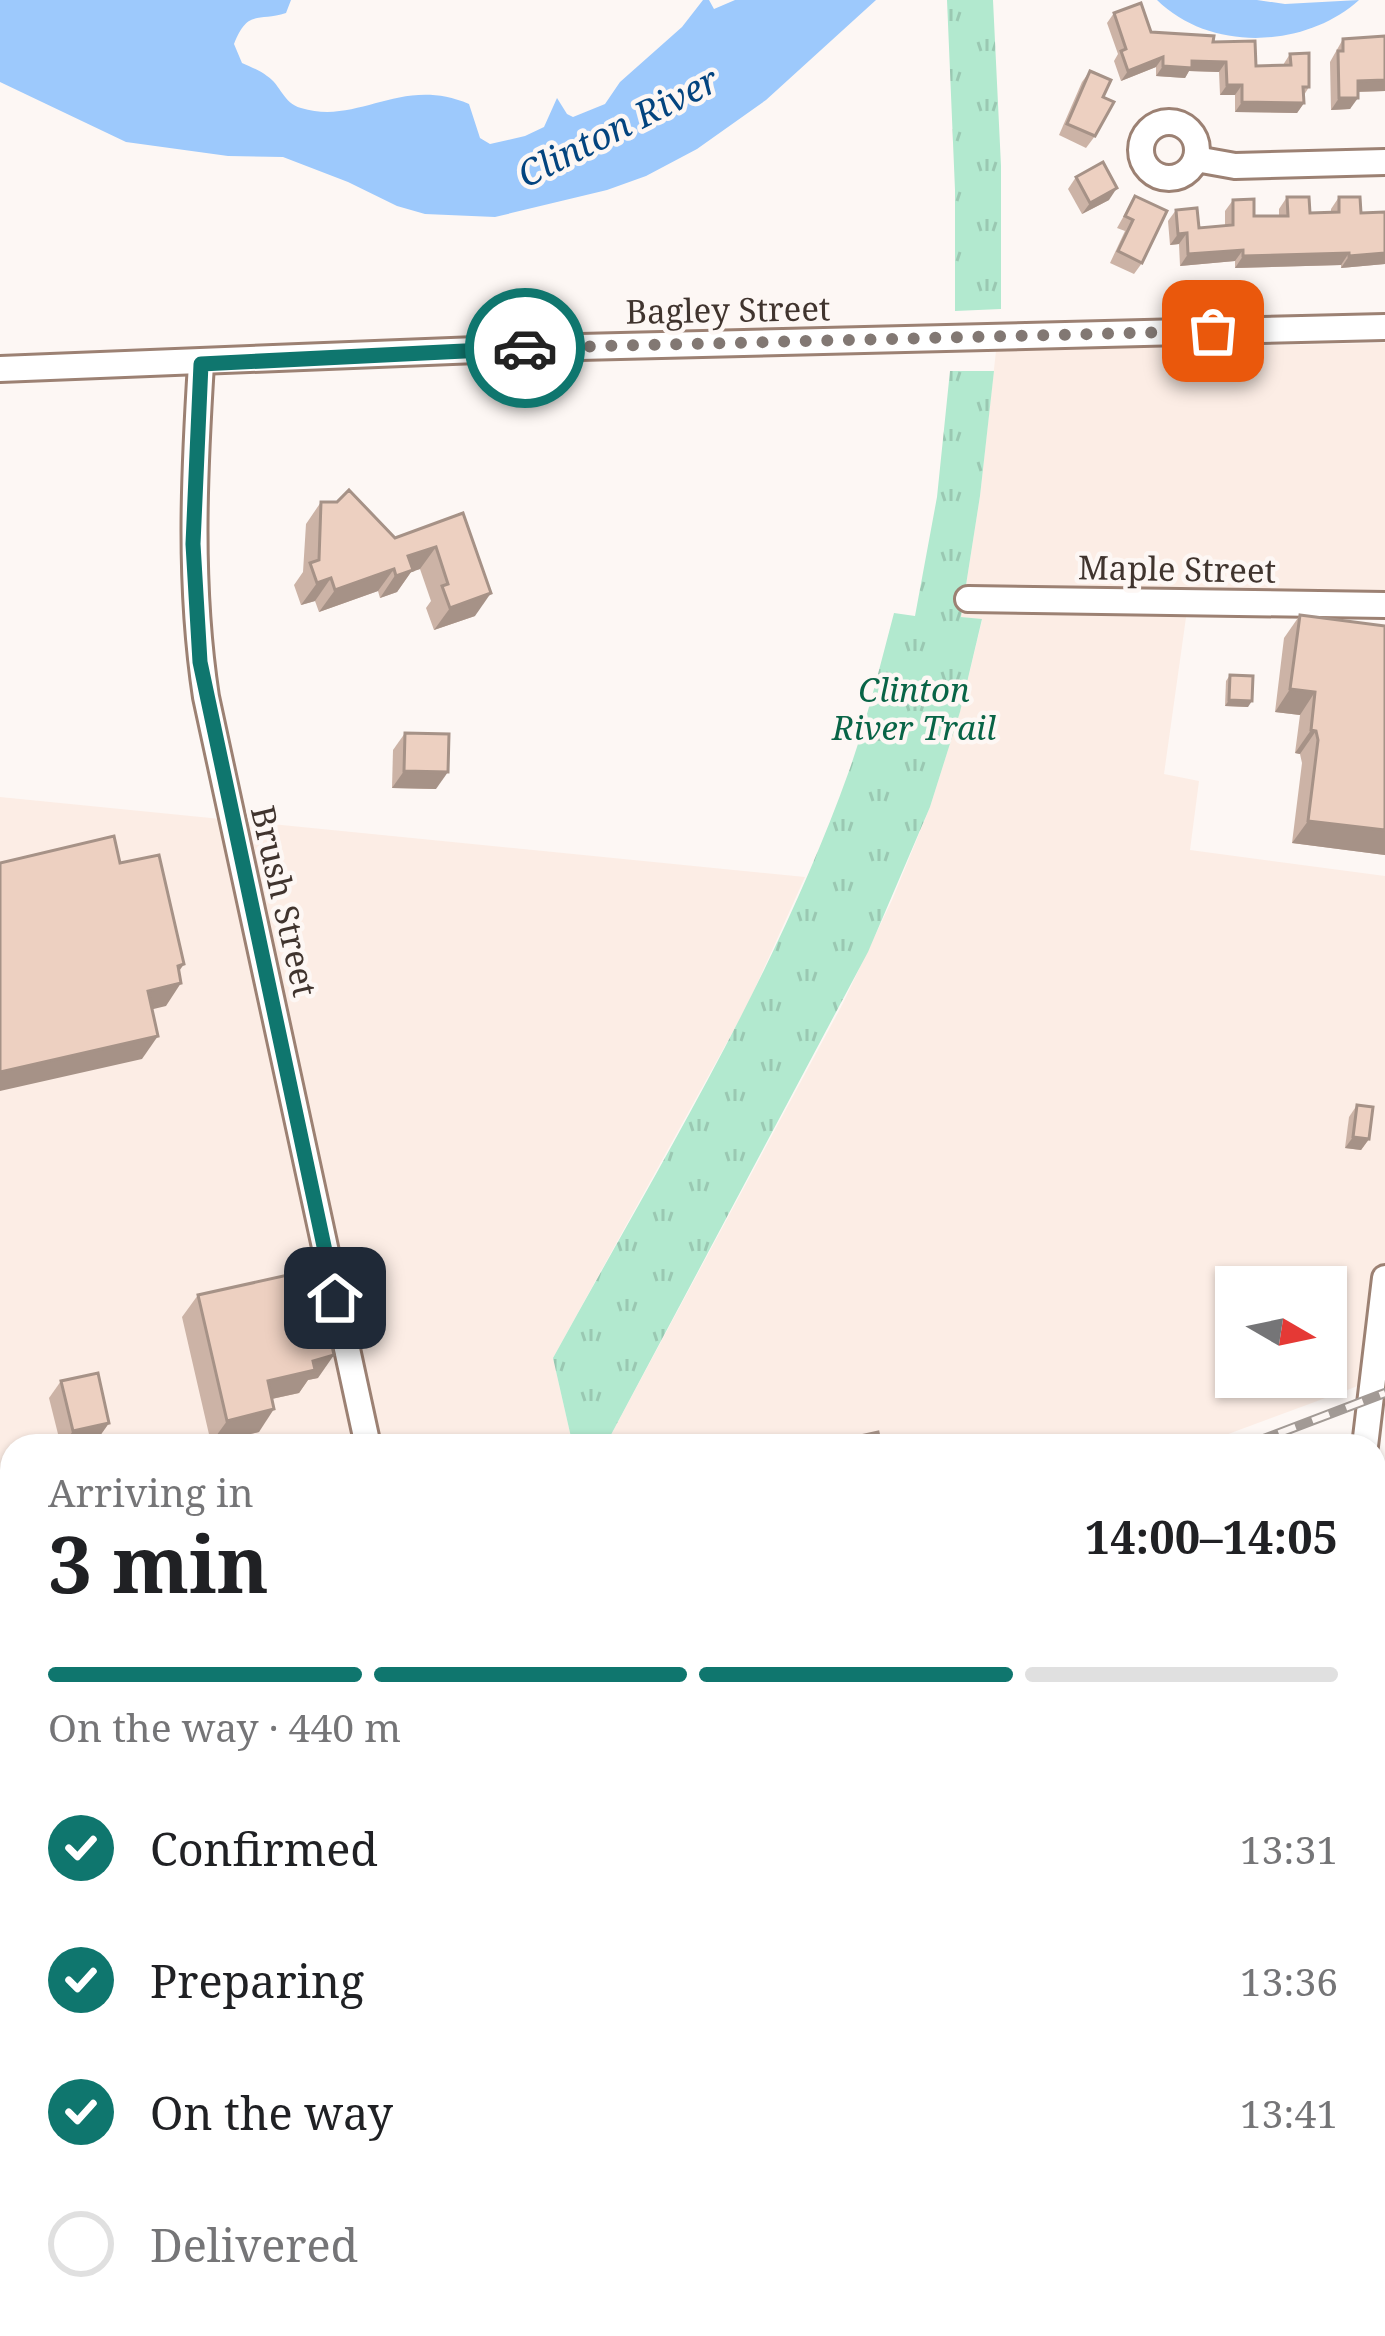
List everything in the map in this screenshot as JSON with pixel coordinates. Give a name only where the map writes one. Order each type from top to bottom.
[{"type":"street","points":[[1196,159],[1235,166],[1385,163]]},
{"type":"street","name":"Bagley Street","points":[[0,369],[502,349],[1385,327]]},
{"type":"street","name":"Brush Street","points":[[201,364],[193,544],[206,697],[365,1434]]},
{"type":"street","name":"Maple Street","points":[[968,598],[1385,605]]},
{"type":"street","points":[[1366,1434],[1385,1279]]},
{"type":"shaded area","points":[[1385,343],[1385,592],[1190,589],[1164,774],[1199,781],[1190,850],[1385,876],[1385,1376],[1347,1390],[1347,1266],[1215,1266],[1215,1398],[1326,1398],[1228,1434],[611,1434],[842,1005],[892,900],[930,807],[960,712],[982,620],[961,617],[996,351]]},
{"type":"shaded area","points":[[0,797],[805,877],[747,1006],[553,1358],[570,1434],[0,1434]]},
{"type":"green space","points":[[947,0],[993,0],[1001,166],[1001,309],[955,311]]},
{"type":"green space","name":"Clinton River Trail","points":[[950,371],[994,371],[961,617],[982,619],[930,807],[868,952],[611,1434],[570,1434],[553,1358],[713,1070],[786,923],[849,771],[894,613],[915,616],[937,497]]},
{"type":"water","name":"Clinton River","points":[[0,0],[291,0],[286,13],[249,21],[234,44],[242,63],[272,80],[290,102],[322,112],[401,97],[444,97],[469,104],[480,138],[490,144],[544,127],[557,98],[573,117],[605,104],[620,82],[682,27],[703,0],[709,0],[714,9],[735,0],[876,0],[766,100],[697,149],[607,190],[495,217],[425,214],[283,157],[228,156],[126,142],[0,82]]},
{"type":"water","points":[[1157,0],[1285,4],[1359,0],[1313,28],[1258,38],[1204,29]]},
{"type":"building","points":[[1141,3],[1151,32],[1214,36],[1213,42],[1255,41],[1256,66],[1291,65],[1290,54],[1309,53],[1304,103],[1242,102],[1242,85],[1227,85],[1226,62],[1192,61],[1192,68],[1163,66],[1163,57],[1128,71],[1114,13]]},
{"type":"building","points":[[1385,36],[1385,80],[1358,81],[1358,98],[1339,98],[1338,51],[1343,51],[1343,39]]},
{"type":"building","points":[[1090,71],[1111,80],[1103,97],[1114,102],[1095,136],[1067,124]]},
{"type":"building","points":[[1103,162],[1117,188],[1090,203],[1076,177]]},
{"type":"building","points":[[1135,196],[1167,211],[1142,263],[1118,251],[1133,220],[1125,216]]},
{"type":"building","points":[[1287,197],[1309,197],[1310,213],[1339,212],[1339,197],[1360,197],[1361,213],[1385,212],[1385,253],[1243,256],[1243,250],[1188,254],[1187,233],[1178,234],[1176,210],[1197,208],[1199,228],[1233,225],[1233,200],[1254,199],[1254,216],[1288,216]]},
{"type":"building","points":[[349,490],[395,538],[463,513],[491,593],[450,608],[436,547],[408,556],[413,570],[396,576],[394,569],[335,590],[331,578],[317,583],[310,563],[319,560],[321,502],[337,502]]},
{"type":"building","points":[[1300,615],[1385,626],[1385,830],[1308,821],[1318,740],[1311,730],[1315,692],[1290,689]]},
{"type":"building","points":[[1230,675],[1253,676],[1252,701],[1229,700]]},
{"type":"building","points":[[405,733],[449,734],[448,772],[404,771]]},
{"type":"building","points":[[114,836],[120,863],[159,855],[184,964],[178,966],[181,983],[148,991],[158,1036],[0,1072],[0,863]]},
{"type":"building","points":[[1357,1105],[1373,1107],[1369,1139],[1353,1137]]},
{"type":"building","points":[[315,1269],[334,1355],[313,1361],[315,1370],[268,1381],[274,1409],[227,1421],[198,1295]]},
{"type":"building","points":[[98,1373],[109,1423],[73,1431],[61,1381]]},
{"type":"railway","points":[[1277,1434],[1385,1393]]},
{"type":"way so far","points":[[525,348],[1213,331]]},
{"type":"route","points":[[335,1298],[200,662],[193,544],[201,364],[525,348]]}]
